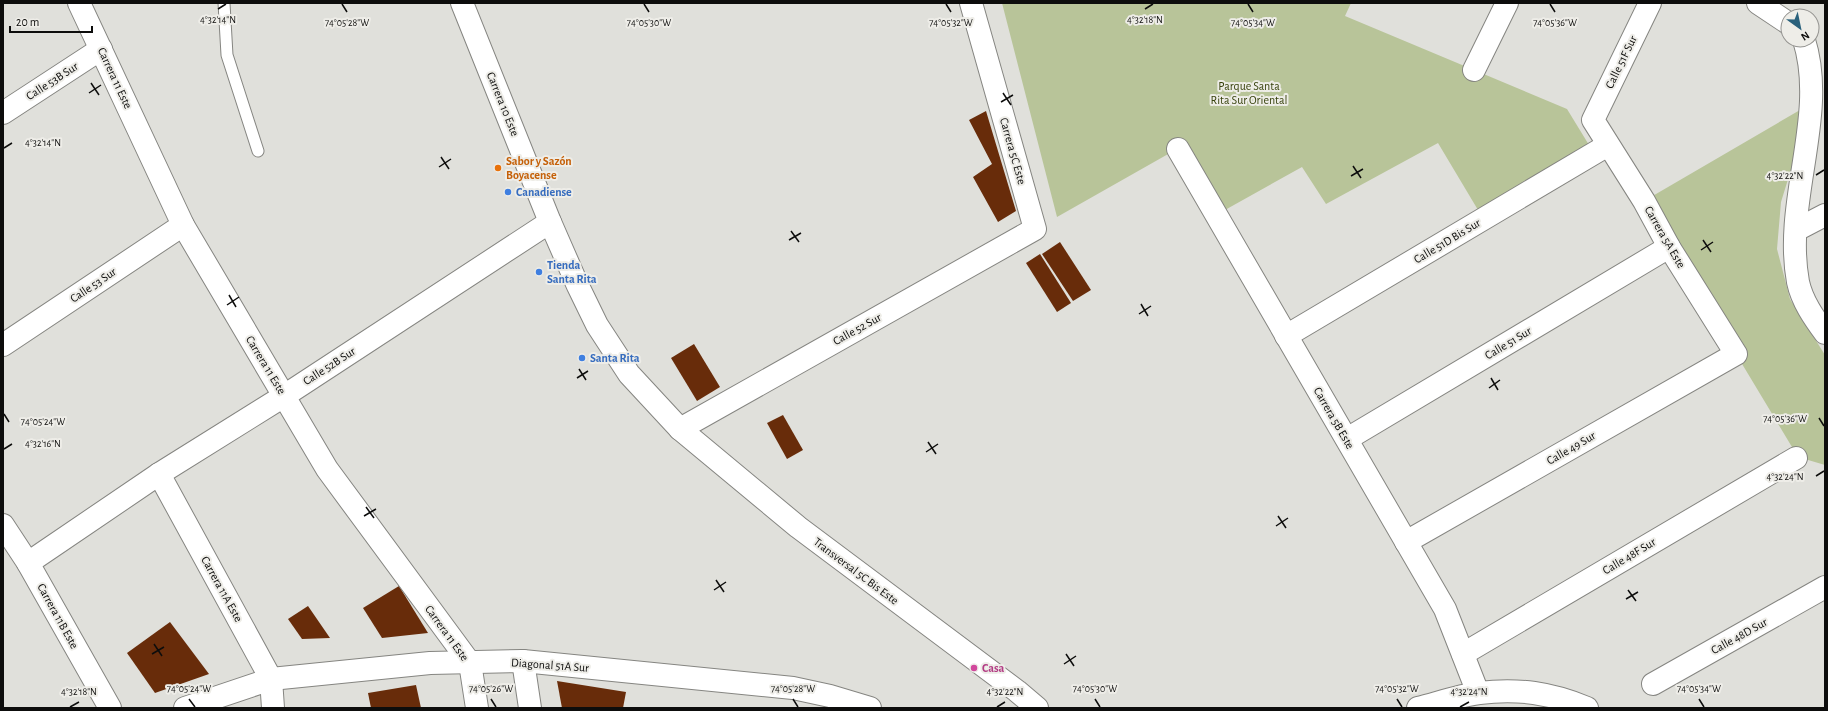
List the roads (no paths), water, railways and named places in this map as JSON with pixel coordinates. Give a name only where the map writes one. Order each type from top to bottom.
[{"type":"street","name":"Carrera 11 Este","points":[[79,3],[183,225],[328,469],[470,663],[477,708]]},
{"type":"street","name":"Carrera 10 Este","points":[[462,3],[550,222],[597,325],[610,347],[630,374],[680,429]]},
{"type":"street","name":"Carrera 5C Este","points":[[971,3],[1035,229]]},
{"type":"street","points":[[1474,70],[1507,3]]},
{"type":"street","name":"Calle 51F Sur","points":[[1593,120],[1650,3]]},
{"type":"street","points":[[1758,3],[1780,17]]},
{"type":"street","points":[[1809,48],[1820,77],[1822,106],[1819,137],[1798,229],[1795,250],[1798,284],[1812,316],[1825,333]]},
{"type":"street","name":"Calle 53B Sur","points":[[3,113],[101,49]]},
{"type":"street","name":"Carrera 5A Este","points":[[1593,120],[1644,201],[1669,247],[1736,354]]},
{"type":"street","name":"Calle 51D Bis Sur","points":[[1286,336],[1608,145]]},
{"type":"street","name":"Carrera 5B Este","points":[[1178,149],[1445,609],[1478,693]]},
{"type":"street","points":[[1798,229],[1825,215]]},
{"type":"street","name":"Calle 52B Sur","points":[[28,563],[159,474],[284,396],[550,222]]},
{"type":"street","name":"Calle 53 Sur","points":[[3,345],[183,225]]},
{"type":"street","name":"Calle 52 Sur","points":[[680,429],[1035,229]]},
{"type":"street","name":"Calle 51 Sur","points":[[1347,439],[1669,247]]},
{"type":"street","name":"Calle 49 Sur","points":[[1406,542],[1736,354]]},
{"type":"street","name":"Transversal 5C Bis Este","points":[[680,429],[798,527],[1017,691],[1037,708]]},
{"type":"street","name":"Calle 48F Sur","points":[[1463,654],[1796,458]]},
{"type":"street","name":"Carrera 11A Este","points":[[159,474],[270,679],[273,708]]},
{"type":"street","name":"Carrera 11B Este","points":[[3,525],[28,563],[110,708]]},
{"type":"street","name":"Calle 48D Sur","points":[[1653,684],[1825,587]]},
{"type":"street","points":[[523,661],[530,708]]},
{"type":"street","name":"Diagonal 51A Sur","points":[[185,708],[270,679],[430,663],[523,661],[793,688],[830,696],[870,708]]},
{"type":"street","points":[[1418,708],[1478,693],[1520,690],[1562,698],[1587,708]]},
{"type":"lane","points":[[224,3],[227,54],[258,151]]},
{"type":"place","name":"Sabor y Sazón Boyacense","points":[[498,168]]},
{"type":"place","name":"Canadiense","points":[[508,192]]},
{"type":"place","name":"Tienda Santa Rita","points":[[539,272]]},
{"type":"place","name":"Santa Rita","points":[[582,358]]},
{"type":"place","name":"Casa","points":[[974,668]]},
{"type":"park label","name":"Parque Santa Rita Sur Oriental","points":[[1249,93]]}]
